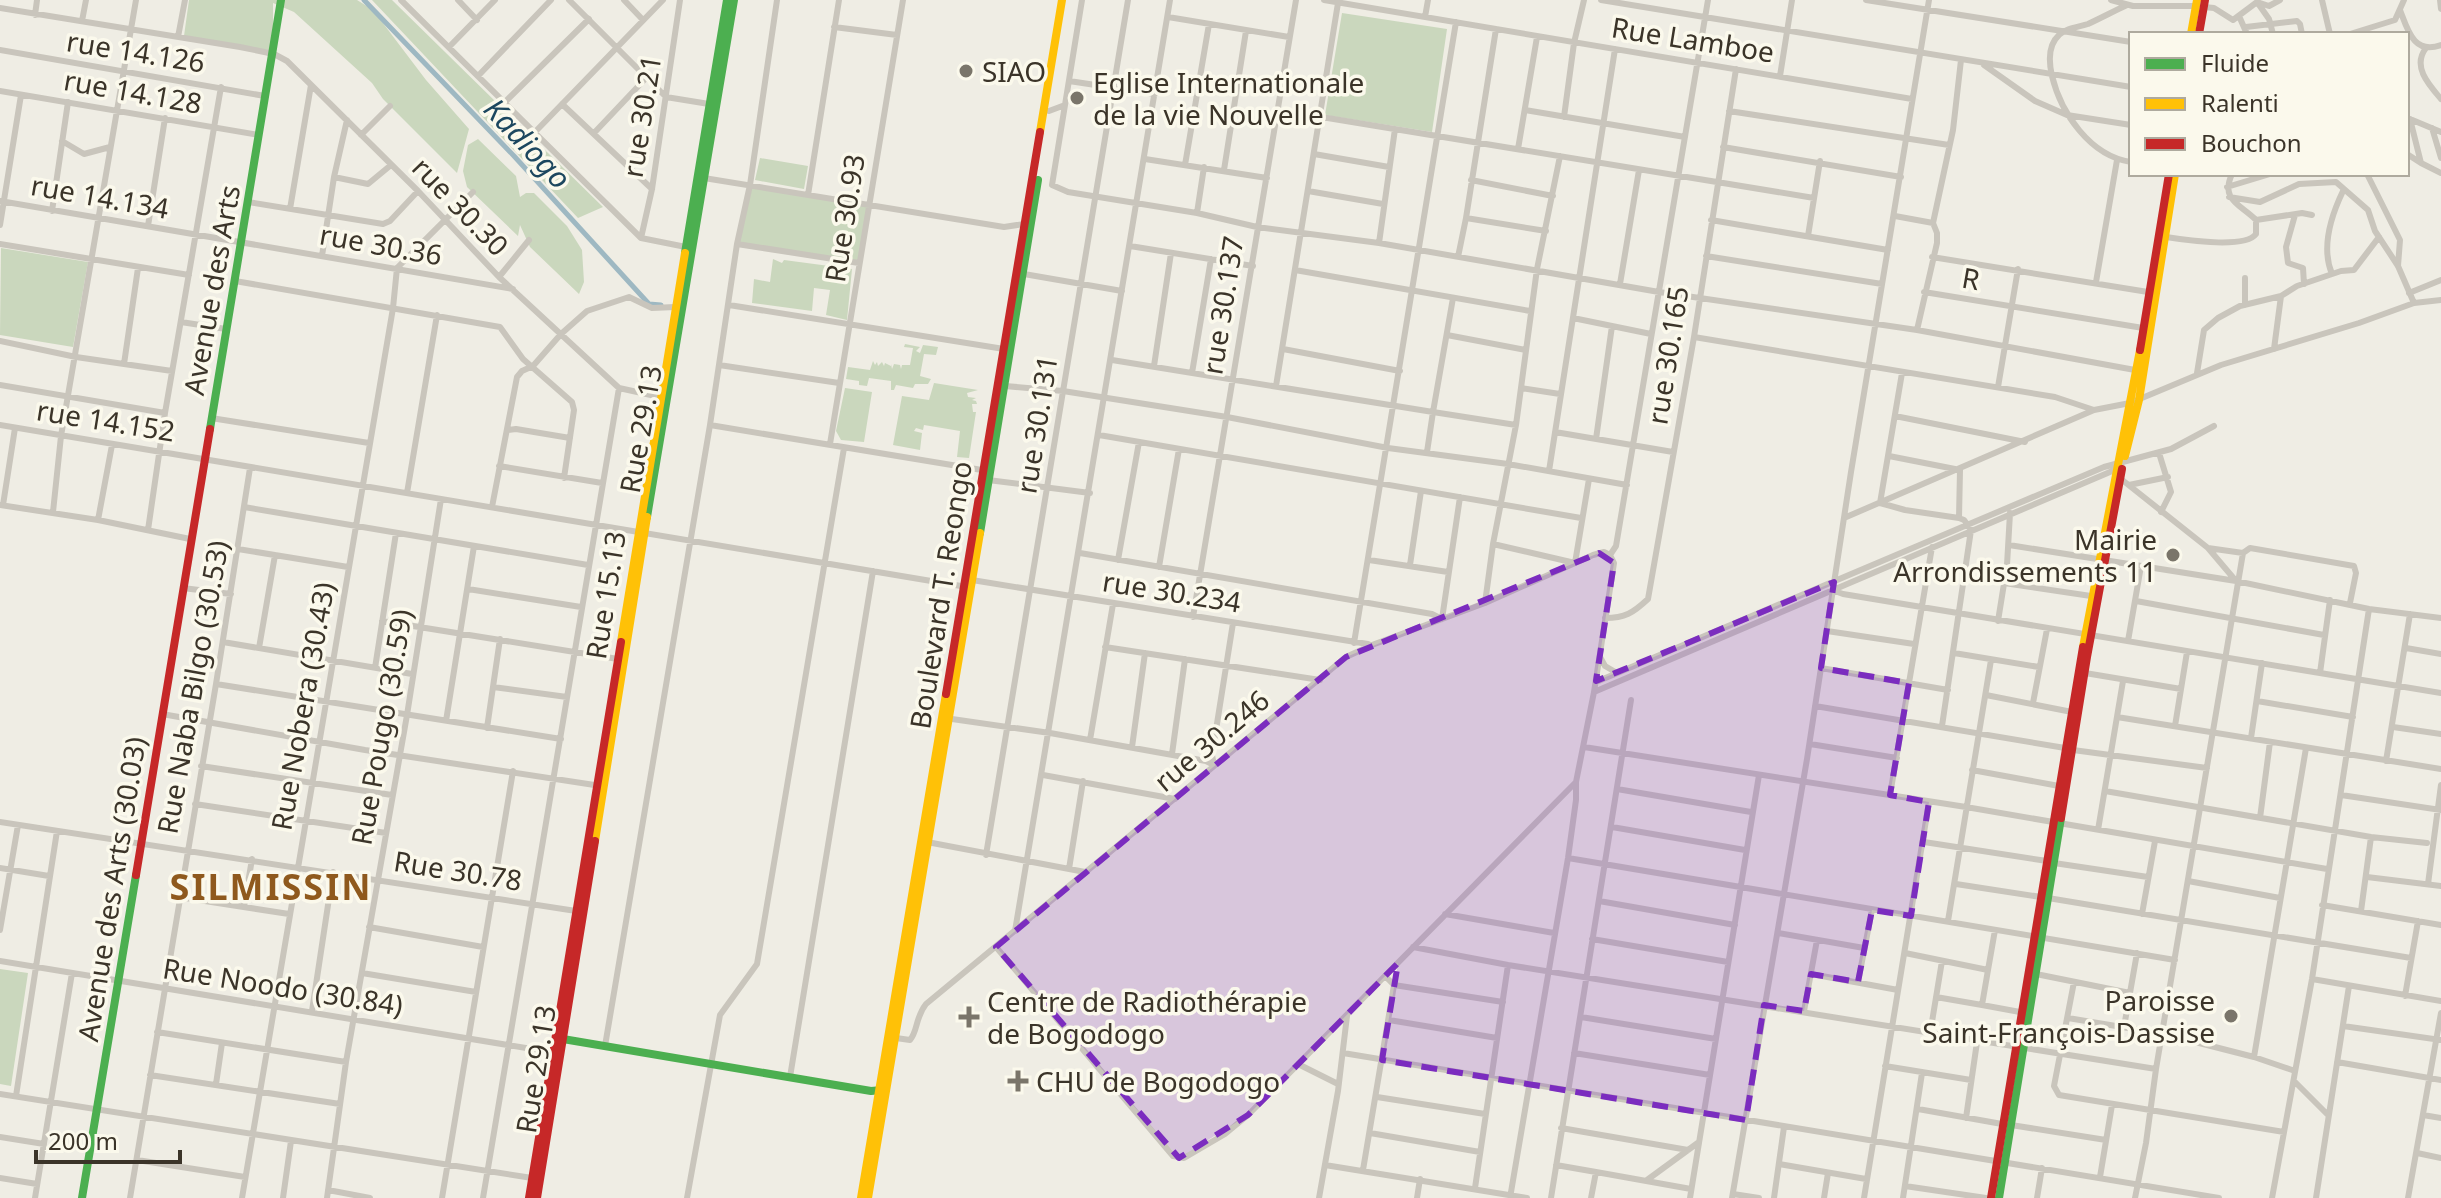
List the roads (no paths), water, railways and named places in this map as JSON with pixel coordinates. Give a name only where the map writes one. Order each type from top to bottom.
[{"type":"main road","name":"Avenue des Arts","points":[[183,588],[281,0]]},
{"type":"main road","name":"Rue 15.13","points":[[529,1198],[559,1039],[576,911],[600,786],[660,397],[700,177],[727,0]]},
{"type":"main road","name":"Rue 29.13","points":[[559,1039],[700,177],[734,0]]},
{"type":"main road","name":"Boulevard T. Reongo","points":[[968,583],[982,470],[1049,111],[1065,0]]},
{"type":"main road","name":"Boulevard T. Reongo","points":[[861,1198],[1005,386],[1065,0]]},
{"type":"main road","points":[[2192,32],[2200,3]]},
{"type":"main road","points":[[2199,32],[2200,3]]},
{"type":"main road","points":[[2057,823],[2059,786],[2069,749],[2072,712],[2166,237],[2172,176]]},
{"type":"main road","points":[[2135,401],[2135,370],[2172,176]]},
{"type":"main road","points":[[2019,1048],[2020,1012],[2038,936],[2085,673],[2091,596],[2121,479],[2120,465]]},
{"type":"main road","name":"Avenue des Arts (30.03)","points":[[82,1198],[183,588]]},
{"type":"main road","name":"Boulevard T. Reongo","points":[[868,1198],[880,1093],[896,1038],[945,718]]},
{"type":"main road","points":[[1999,1198],[2006,1124],[2036,974],[2038,936]]},
{"type":"main road","points":[[559,1039],[880,1093]]},
{"type":"main road","name":"Rue 29.13","points":[[537,1198],[556,1053]]},
{"type":"main road","points":[[1988,1198],[2001,1161]]},
{"type":"street","points":[[35,15],[37,0]]},
{"type":"street","points":[[82,21],[86,0]]},
{"type":"street","points":[[53,512],[61,436],[136,0]]},
{"type":"street","points":[[178,37],[185,0]]},
{"type":"street","points":[[401,0],[641,238],[686,247]]},
{"type":"street","points":[[458,0],[477,20]]},
{"type":"street","points":[[449,47],[495,0]]},
{"type":"street","points":[[478,76],[551,0]]},
{"type":"street","points":[[569,0],[666,97],[709,104]]},
{"type":"street","points":[[624,0],[643,20]]},
{"type":"street","points":[[535,132],[663,0]]},
{"type":"street","name":"rue 30.21","points":[[641,238],[652,189],[680,0]]},
{"type":"street","points":[[605,1046],[710,425],[737,244],[750,185],[777,0]]},
{"type":"street","points":[[808,195],[839,0]]},
{"type":"street","name":"Rue 30.93","points":[[830,444],[903,0]]},
{"type":"street","points":[[1082,0],[1052,182],[1057,189],[1094,198],[1197,213],[1257,227],[1379,243],[1659,292],[1917,330],[2135,370]]},
{"type":"street","name":"rue 30.131","points":[[986,855],[1128,0]]},
{"type":"street","points":[[1015,931],[1029,863],[1170,0]]},
{"type":"street","name":"rue 30.137","points":[[1193,617],[1296,0]]},
{"type":"street","name":"Rue Lamboe","points":[[1324,0],[1912,99]]},
{"type":"street","points":[[1425,17],[1428,0]]},
{"type":"street","points":[[1564,117],[1574,43],[1584,0]]},
{"type":"street","points":[[1601,0],[2129,87]]},
{"type":"street","points":[[1510,1197],[1568,858],[1576,782],[1596,682],[1614,563],[1610,555],[1616,546],[1627,485],[1708,0]]},
{"type":"street","points":[[1780,76],[1792,0]]},
{"type":"street","points":[[1866,0],[2129,42]]},
{"type":"street","points":[[1759,1198],[1732,1196],[1810,744],[1851,472],[1929,0]]},
{"type":"street","points":[[2111,0],[2127,5],[2200,3],[2232,19],[2257,2]]},
{"type":"street","points":[[2257,2],[2269,6],[2280,0]]},
{"type":"street","points":[[2322,0],[2330,32]]},
{"type":"street","points":[[2357,32],[2395,20],[2404,0]]},
{"type":"street","points":[[2440,0],[2441,9]]},
{"type":"street","points":[[2257,2],[2272,25],[2273,32]]},
{"type":"street","points":[[1276,386],[1338,3]]},
{"type":"street","points":[[2127,5],[2065,31],[2056,39],[2050,59],[2057,95],[2067,115],[2094,143],[2117,160],[2129,162]]},
{"type":"street","points":[[0,8],[274,54]]},
{"type":"street","points":[[2400,10],[2409,32]]},
{"type":"street","points":[[2239,16],[2247,31],[2297,21],[2302,32]]},
{"type":"street","points":[[1168,17],[1289,37]]},
{"type":"street","points":[[505,102],[589,19]]},
{"type":"street","points":[[1354,643],[1456,22]]},
{"type":"street","points":[[1185,165],[1209,24]]},
{"type":"street","points":[[2386,24],[2388,32]]},
{"type":"street","points":[[834,27],[897,35]]},
{"type":"street","points":[[1458,257],[1496,29]]},
{"type":"street","points":[[1224,170],[1246,31]]},
{"type":"street","points":[[2409,32],[2412,40],[2426,48],[2441,45]]},
{"type":"street","points":[[1518,149],[1537,37]]},
{"type":"street","points":[[2426,48],[2420,57],[2420,65],[2441,99]]},
{"type":"street","points":[[1549,471],[1615,49]]},
{"type":"street","name":"rue 14.126","points":[[0,50],[265,96]]},
{"type":"street","name":"rue 30.30","points":[[274,54],[287,61],[418,191],[499,277],[619,388]]},
{"type":"street","points":[[1917,330],[1937,238],[1933,223],[1949,145],[1961,60]]},
{"type":"street","points":[[1981,63],[2035,101],[2067,115],[2129,125]]},
{"type":"street","name":"rue 30.165","points":[[1605,618],[1622,618],[1633,614],[1648,599],[1694,337],[1736,69]]},
{"type":"street","points":[[594,133],[646,78]]},
{"type":"street","points":[[1069,81],[1155,94]]},
{"type":"street","points":[[290,209],[311,85]]},
{"type":"street","points":[[148,530],[221,87]]},
{"type":"street","name":"rue 14.128","points":[[0,91],[259,135]]},
{"type":"street","points":[[0,225],[21,95]]},
{"type":"street","points":[[52,211],[68,102]]},
{"type":"street","points":[[562,104],[652,189]]},
{"type":"street","points":[[1049,111],[1065,105]]},
{"type":"street","points":[[361,135],[390,106]]},
{"type":"street","points":[[1279,110],[1814,198]]},
{"type":"street","points":[[1525,110],[1685,137]]},
{"type":"street","points":[[1729,111],[1949,145]]},
{"type":"street","points":[[148,226],[165,118]]},
{"type":"street","points":[[322,256],[334,177],[347,120]]},
{"type":"street","points":[[2409,121],[2441,132]]},
{"type":"street","points":[[2409,121],[2421,163]]},
{"type":"street","points":[[2432,128],[2441,158]]},
{"type":"street","points":[[1379,243],[1395,129]]},
{"type":"street","points":[[62,141],[84,154],[110,147]]},
{"type":"street","points":[[1723,147],[1901,177]]},
{"type":"street","points":[[1314,154],[1389,167]]},
{"type":"street","points":[[2409,155],[2441,173]]},
{"type":"street","points":[[1485,603],[1516,425],[1537,269],[1560,156]]},
{"type":"street","points":[[1145,159],[1267,178]]},
{"type":"street","points":[[2096,282],[2117,160]]},
{"type":"street","points":[[1808,236],[1820,161]]},
{"type":"street","points":[[334,177],[368,184],[391,165]]},
{"type":"street","points":[[1197,213],[1204,167]]},
{"type":"street","points":[[1620,284],[1639,170]]},
{"type":"street","points":[[2231,176],[2227,187],[2229,197],[2256,220],[2312,215]]},
{"type":"street","points":[[2227,187],[2263,176]]},
{"type":"street","points":[[2310,176],[2311,182]]},
{"type":"street","points":[[2368,176],[2400,240],[2398,266]]},
{"type":"street","points":[[700,177],[1004,227],[1028,224]]},
{"type":"street","points":[[1471,180],[1553,196]]},
{"type":"street","points":[[2229,197],[2260,202],[2299,184],[2336,182],[2368,210],[2414,303]]},
{"type":"street","points":[[248,202],[386,223],[418,191]]},
{"type":"street","points":[[1308,191],[1383,204]]},
{"type":"street","points":[[2332,274],[2327,262],[2328,242],[2332,216],[2343,191]]},
{"type":"street","points":[[397,268],[473,192]]},
{"type":"street","name":"rue 14.134","points":[[2,202],[241,243]]},
{"type":"street","points":[[2295,215],[2286,255],[2288,263],[2303,268],[2304,284]]},
{"type":"street","points":[[1895,216],[1933,223]]},
{"type":"street","points":[[1466,218],[1546,231]]},
{"type":"street","points":[[1711,220],[1888,250]]},
{"type":"street","points":[[2166,237],[2201,242],[2249,240],[2256,234],[2256,220]]},
{"type":"street","points":[[2197,373],[2204,330],[2218,318],[2245,305],[2281,296],[2304,284],[2357,268],[2379,237]]},
{"type":"street","points":[[499,277],[529,240]]},
{"type":"street","name":"rue 30.36","points":[[241,243],[513,289]]},
{"type":"street","points":[[0,244],[189,275]]},
{"type":"street","points":[[737,244],[859,263]]},
{"type":"street","points":[[1130,246],[1253,266]]},
{"type":"street","points":[[1154,366],[1171,253]]},
{"type":"street","points":[[1706,256],[1882,284]]},
{"type":"street","points":[[1932,257],[2148,292]]},
{"type":"street","points":[[1192,373],[1211,259]]},
{"type":"street","points":[[124,364],[138,268]]},
{"type":"street","name":"Rue Nobera (30.43)","points":[[242,1198],[393,308],[397,268]]},
{"type":"street","points":[[1998,387],[2018,269]]},
{"type":"street","points":[[1295,270],[1530,311]]},
{"type":"street","points":[[1024,274],[1122,291]]},
{"type":"street","points":[[2245,278],[2245,305]]},
{"type":"street","points":[[2409,293],[2441,280]]},
{"type":"street","points":[[235,281],[496,325],[523,359],[572,402],[564,478]]},
{"type":"street","name":"R","points":[[1924,292],[2143,328]]},
{"type":"street","points":[[2274,349],[2281,296]]},
{"type":"street","points":[[492,507],[517,377],[522,371],[533,366],[561,334],[587,311],[629,297],[652,308],[675,307]]},
{"type":"street","points":[[1427,452],[1453,298]]},
{"type":"street","points":[[1844,518],[2094,410],[2135,401],[2197,373],[2414,303],[2441,300]]},
{"type":"street","points":[[729,305],[1004,349]]},
{"type":"street","points":[[407,493],[437,315]]},
{"type":"street","points":[[1573,318],[1651,334]]},
{"type":"street","points":[[181,322],[226,329]]},
{"type":"street","points":[[1596,439],[1612,326]]},
{"type":"street","points":[[1447,335],[1526,350]]},
{"type":"street","points":[[1694,337],[2055,397],[2094,410]]},
{"type":"street","points":[[0,341],[76,357],[172,371]]},
{"type":"street","points":[[1283,349],[1400,371]]},
{"type":"street","points":[[1112,360],[1516,425]]},
{"type":"street","points":[[719,365],[839,383]]},
{"type":"street","points":[[1880,503],[1902,373]]},
{"type":"street","points":[[0,385],[165,413]]},
{"type":"street","points":[[1005,386],[1063,391],[1227,417],[1388,448],[1508,464],[1627,485]]},
{"type":"street","points":[[483,1198],[619,388],[660,397]]},
{"type":"street","points":[[1521,388],[1560,394]]},
{"type":"street","points":[[1895,416],[2025,442]]},
{"type":"street","points":[[211,418],[369,443]]},
{"type":"street","name":"rue 14.152","points":[[0,425],[596,524]]},
{"type":"street","points":[[710,425],[982,470]]},
{"type":"street","points":[[1594,692],[1833,586],[2120,465],[2159,453],[2214,426]]},
{"type":"street","points":[[15,428],[1,505],[98,520],[190,539]]},
{"type":"street","points":[[508,430],[570,438]]},
{"type":"street","points":[[1555,432],[1673,452]]},
{"type":"street","points":[[1099,435],[1581,518]]},
{"type":"street","points":[[1118,560],[1139,442]]},
{"type":"street","points":[[98,520],[112,445]]},
{"type":"street","points":[[687,1198],[720,1015],[757,964],[844,448]]},
{"type":"street","points":[[1159,567],[1179,449]]},
{"type":"street","points":[[2159,453],[2171,492],[2161,512]]},
{"type":"street","points":[[1889,456],[1960,470]]},
{"type":"street","points":[[1596,682],[1932,547],[2120,465]]},
{"type":"street","points":[[499,466],[602,483]]},
{"type":"street","name":"Rue Naba Bilgo (30.53)","points":[[130,1198],[250,468]]},
{"type":"street","points":[[1959,518],[1960,470]]},
{"type":"street","points":[[2129,485],[2168,477]]},
{"type":"street","points":[[1493,544],[1575,563],[1589,479]]},
{"type":"street","points":[[2121,479],[2208,548],[2236,581]]},
{"type":"street","points":[[988,480],[1090,493]]},
{"type":"street","points":[[1410,565],[1421,491]]},
{"type":"street","points":[[1080,553],[1432,614],[1442,619],[1460,497]]},
{"type":"street","name":"Rue Pougo (30.59)","points":[[327,1194],[353,1019],[407,715],[441,499]]},
{"type":"street","points":[[1880,503],[1959,518],[1970,528]]},
{"type":"street","points":[[244,507],[588,565]]},
{"type":"street","points":[[1998,621],[2009,545],[2010,513]]},
{"type":"street","name":"rue 30.234","points":[[596,524],[873,571],[1073,596],[1372,645]]},
{"type":"street","points":[[1942,726],[1970,528]]},
{"type":"street","points":[[375,668],[396,533]]},
{"type":"street","points":[[2009,545],[2236,581],[2369,609],[2441,618]]},
{"type":"street","points":[[446,721],[474,546]]},
{"type":"street","points":[[1890,795],[1932,547]]},
{"type":"street","points":[[2208,548],[2243,553]]},
{"type":"street","points":[[2135,1198],[2243,553],[2250,548],[2354,566],[2356,573],[2350,603]]},
{"type":"street","points":[[238,549],[348,567]]},
{"type":"street","name":"rue 30.246","points":[[896,1038],[910,1040],[914,1036],[917,1018],[926,1004],[1346,657],[1485,603],[1599,553],[1610,555]]},
{"type":"street","points":[[259,648],[275,555]]},
{"type":"street","points":[[1369,560],[1448,572]]},
{"type":"street","points":[[2128,641],[2141,566]]},
{"type":"street","points":[[790,1077],[873,571]]},
{"type":"street","points":[[2004,583],[2091,596]]},
{"type":"street","points":[[1833,586],[1843,594],[2441,693]]},
{"type":"street","points":[[183,588],[231,594]]},
{"type":"street","points":[[468,589],[581,607]]},
{"type":"street","points":[[2320,673],[2330,600]]},
{"type":"street","points":[[2136,601],[2324,635]]},
{"type":"street","points":[[1090,740],[1113,604]]},
{"type":"street","points":[[2272,1198],[2312,979],[2369,609]]},
{"type":"street","points":[[2386,761],[2410,614]]},
{"type":"street","points":[[382,621],[618,659]]},
{"type":"street","points":[[1214,765],[1212,755],[1233,623]]},
{"type":"street","points":[[2033,703],[2047,629]]},
{"type":"street","points":[[1827,631],[1914,644]]},
{"type":"street","points":[[487,728],[500,639]]},
{"type":"street","points":[[223,642],[412,674]]},
{"type":"street","points":[[1105,647],[1320,680]]},
{"type":"street","points":[[2406,648],[2441,654]]},
{"type":"street","points":[[2175,726],[2187,652]]},
{"type":"street","points":[[1132,747],[1145,653]]},
{"type":"street","points":[[1954,653],[2039,667]]},
{"type":"street","points":[[1600,656],[1605,666],[1617,673]]},
{"type":"street","points":[[1172,754],[1185,659]]},
{"type":"street","points":[[1948,921],[1991,660]]},
{"type":"street","points":[[2251,738],[2262,663]]},
{"type":"street","points":[[1821,668],[1948,690]]},
{"type":"street","points":[[2085,673],[2181,689]]},
{"type":"street","points":[[2098,830],[2123,681]]},
{"type":"street","points":[[216,684],[561,739]]},
{"type":"street","points":[[493,687],[567,697]]},
{"type":"street","points":[[1986,695],[2072,712]]},
{"type":"street","points":[[1551,1198],[1631,700]]},
{"type":"street","points":[[2257,701],[2353,717]]},
{"type":"street","points":[[1815,706],[2069,749],[2207,768]]},
{"type":"street","points":[[162,714],[317,742],[600,786]]},
{"type":"street","points":[[2117,717],[2441,769]]},
{"type":"street","points":[[945,718],[1132,747],[1214,765]]},
{"type":"street","points":[[2393,727],[2441,734]]},
{"type":"street","points":[[2260,818],[2270,742]]},
{"type":"street","points":[[1810,744],[1897,758]]},
{"type":"street","points":[[1584,747],[1966,807],[2327,869]]},
{"type":"street","points":[[2254,1057],[2306,748]]},
{"type":"street","points":[[201,766],[392,795]]},
{"type":"street","points":[[1972,770],[2059,786]]},
{"type":"street","points":[[442,1198],[513,771]]},
{"type":"street","points":[[1043,775],[1175,799]]},
{"type":"street","points":[[1690,1198],[1759,775]]},
{"type":"street","points":[[1069,869],[1083,781]]},
{"type":"street","points":[[996,947],[1173,1156],[1184,1158],[1225,1134],[1298,1064],[1576,782]]},
{"type":"street","points":[[2428,884],[2441,785]]},
{"type":"street","points":[[1617,789],[1751,812]]},
{"type":"street","points":[[2105,791],[2371,837],[2427,843]]},
{"type":"street","points":[[2341,795],[2439,810]]},
{"type":"street","points":[[1864,1198],[1929,802]]},
{"type":"street","points":[[195,804],[386,833]]},
{"type":"street","name":"Rue 30.78","points":[[0,822],[576,911]]},
{"type":"street","points":[[0,930],[18,825]]},
{"type":"street","points":[[1612,827],[1745,850]]},
{"type":"street","points":[[16,1096],[57,831]]},
{"type":"street","points":[[2361,911],[2371,837]]},
{"type":"street","points":[[2142,914],[2155,841]]},
{"type":"street","points":[[927,842],[1085,872]]},
{"type":"street","points":[[1924,842],[2148,877]]},
{"type":"street","points":[[1568,858],[2175,960]]},
{"type":"street","points":[[244,907],[252,859]]},
{"type":"street","points":[[0,868],[49,876]]},
{"type":"street","points":[[312,1011],[333,872]]},
{"type":"street","points":[[2367,877],[2441,886]]},
{"type":"street","points":[[2188,881],[2280,898]]},
{"type":"street","points":[[1956,884],[2411,958]]},
{"type":"street","points":[[179,897],[289,914]]},
{"type":"street","points":[[1599,901],[1735,925]]},
{"type":"street","points":[[2322,905],[2441,925]]},
{"type":"street","points":[[1858,982],[1872,910]]},
{"type":"street","points":[[1445,914],[1554,933]]},
{"type":"street","points":[[2405,996],[2418,921]]},
{"type":"street","points":[[369,927],[483,947]]},
{"type":"street","points":[[1982,1005],[1995,930]]},
{"type":"street","points":[[1778,933],[1864,948]]},
{"type":"street","points":[[1592,939],[1728,962]]},
{"type":"street","points":[[1804,1011],[1817,940]]},
{"type":"street","points":[[1413,947],[1891,1028],[2156,1069]]},
{"type":"street","points":[[1905,953],[1988,970]]},
{"type":"street","points":[[2124,1027],[2137,953]]},
{"type":"street","name":"Rue Noodo (30.84)","points":[[0,961],[556,1053]]},
{"type":"street","points":[[1930,1034],[1942,961]]},
{"type":"street","points":[[1475,1188],[1508,965]]},
{"type":"street","points":[[35,1198],[72,973]]},
{"type":"street","points":[[362,973],[476,992]]},
{"type":"street","points":[[1811,974],[1898,990]]},
{"type":"street","points":[[2036,974],[2130,993]]},
{"type":"street","points":[[1385,976],[1394,985],[1503,1002]]},
{"type":"street","points":[[2312,979],[2441,1001]]},
{"type":"street","points":[[2074,982],[2055,1093],[2064,1097],[2284,1132]]},
{"type":"street","points":[[1363,1170],[1394,985]]},
{"type":"street","points":[[2316,1198],[2349,986]]},
{"type":"street","points":[[1936,997],[2020,1012]]},
{"type":"street","points":[[2408,1198],[2441,1013]]},
{"type":"street","points":[[1319,1198],[1347,1014]]},
{"type":"street","points":[[1581,1017],[1716,1039]]},
{"type":"street","points":[[2068,1018],[2164,1034],[2295,1071]]},
{"type":"street","points":[[1389,1020],[1497,1038]]},
{"type":"street","points":[[2343,1026],[2438,1040]]},
{"type":"street","points":[[157,1032],[346,1062]]},
{"type":"street","points":[[1966,1118],[1977,1042]]},
{"type":"street","points":[[216,1084],[222,1043]]},
{"type":"street","points":[[1343,1053],[2219,1198]]},
{"type":"street","points":[[1574,1053],[1710,1075]]},
{"type":"street","points":[[2337,1062],[2441,1080]]},
{"type":"street","points":[[1298,1064],[1338,1084]]},
{"type":"street","points":[[1885,1066],[1971,1080]]},
{"type":"street","points":[[1903,1198],[1922,1073]]},
{"type":"street","points":[[150,1075],[340,1104]]},
{"type":"street","points":[[2294,1081],[2328,1115]]},
{"type":"street","points":[[0,1094],[532,1178]]},
{"type":"street","points":[[1377,1097],[1485,1114]]},
{"type":"street","points":[[2100,1177],[2112,1105]]},
{"type":"street","points":[[1918,1109],[2106,1140]]},
{"type":"street","points":[[2423,1115],[2441,1118]]},
{"type":"street","points":[[1774,1198],[1784,1127]]},
{"type":"street","points":[[1561,1128],[1688,1150]]},
{"type":"street","points":[[1370,1133],[1480,1152]]},
{"type":"street","points":[[0,1137],[44,1144]]},
{"type":"street","points":[[283,1198],[291,1141]]},
{"type":"street","points":[[1647,1180],[1699,1142]]},
{"type":"street","points":[[2417,1153],[2441,1158]]},
{"type":"street","points":[[137,1160],[245,1177]]},
{"type":"street","points":[[1779,1164],[1866,1179]]},
{"type":"street","points":[[1325,1165],[1527,1198]]},
{"type":"street","points":[[1556,1165],[1691,1189]]},
{"type":"street","points":[[2037,1198],[2042,1168]]},
{"type":"street","points":[[1591,1198],[1596,1172]]},
{"type":"street","points":[[1824,1198],[1828,1173]]},
{"type":"street","points":[[0,1178],[37,1184]]},
{"type":"street","points":[[1417,1198],[1420,1179]]},
{"type":"street","points":[[1905,1186],[1952,1196],[1988,1198]]},
{"type":"street","points":[[327,1194],[370,1198]]},
{"type":"waterway","name":"Kadiogo","points":[[364,0],[514,156],[649,304],[661,305]]},
{"type":"place","name":"SIAO","points":[[966,71]]},
{"type":"place","name":"Eglise Internationale de la vie Nouvelle","points":[[1077,98]]},
{"type":"place","name":"Mairie Arrondissements 11","points":[[2173,555]]},
{"type":"place","name":"Paroisse Saint-François-Dassise","points":[[2231,1016]]},
{"type":"place","name":"Centre de Radiothérapie de Bogodogo","points":[[969,1017]]},
{"type":"place","name":"CHU de Bogodogo","points":[[1018,1081]]},
{"type":"district","name":"SILMISSIN","points":[[271,886]]}]
